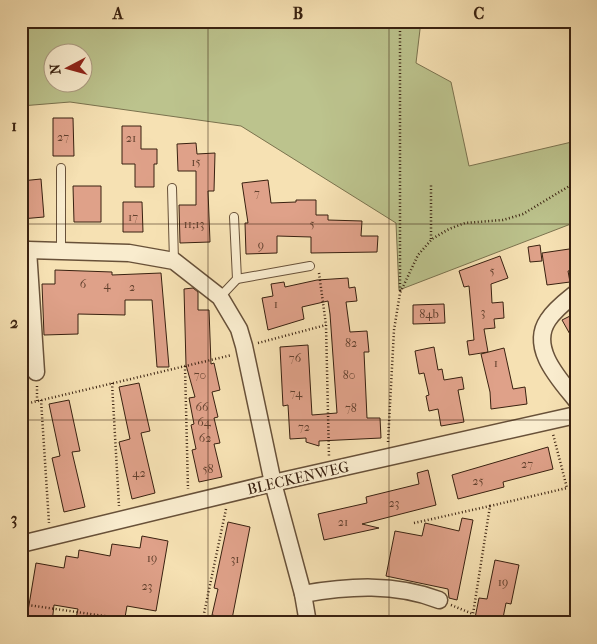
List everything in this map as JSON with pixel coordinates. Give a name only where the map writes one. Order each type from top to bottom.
[{"type":"street","points":[[36,372],[24,250],[129,253],[174,261],[220,297],[239,329],[245,349],[273,483],[303,594],[308,623]]},
{"type":"street","points":[[576,292],[546,322],[542,339],[547,362],[576,400]]},
{"type":"street","name":"BLECKENWEG","points":[[21,544],[273,483],[576,415]]},
{"type":"street","points":[[303,594],[370,587],[419,592],[439,600]]},
{"type":"lane","points":[[61,168],[61,251]]},
{"type":"lane","points":[[172,188],[174,261]]},
{"type":"lane","points":[[234,217],[237,279]]},
{"type":"lane","points":[[220,297],[237,279],[310,266]]},
{"type":"path","points":[[386,458],[394,330],[400,293],[400,21]]},
{"type":"path","points":[[400,293],[410,276],[418,255],[431,240],[449,229],[465,223],[503,220],[523,214],[576,182]]},
{"type":"path","points":[[431,184],[431,240]]},
{"type":"path","points":[[310,266],[318,271],[326,325],[330,471]]},
{"type":"path","points":[[21,405],[185,366],[326,325]]},
{"type":"path","points":[[185,366],[188,494]]},
{"type":"path","points":[[112,383],[119,510]]},
{"type":"path","points":[[40,400],[49,526]]},
{"type":"path","points":[[414,523],[567,488],[550,421]]},
{"type":"path","points":[[202,623],[229,494]]},
{"type":"path","points":[[439,600],[473,614],[490,506]]},
{"type":"path","points":[[21,604],[154,623]]},
{"type":"green space","points":[[21,21],[421,21],[416,63],[451,82],[469,166],[576,141],[576,222],[399,290],[396,223],[241,126],[70,102],[21,106]]},
{"type":"building","points":[[53,118],[73,118],[74,156],[53,156]]},
{"type":"building","points":[[122,126],[141,126],[141,149],[157,149],[157,164],[154,164],[154,187],[135,187],[135,164],[122,164]]},
{"type":"building","points":[[196,143],[197,154],[215,153],[214,191],[208,191],[210,242],[180,243],[179,205],[196,205],[196,171],[178,171],[177,144]]},
{"type":"building","points":[[41,179],[44,217],[21,219],[21,181]]},
{"type":"building","points":[[268,180],[271,203],[316,200],[316,215],[328,215],[328,220],[362,221],[361,236],[378,236],[377,252],[311,253],[311,237],[277,236],[277,253],[246,254],[245,223],[248,223],[242,183]]},
{"type":"building","points":[[73,186],[101,186],[101,222],[74,222]]},
{"type":"building","points":[[123,202],[142,202],[143,232],[123,232]]},
{"type":"building","points":[[540,245],[542,261],[530,262],[528,247]]},
{"type":"building","points":[[576,248],[574,255],[576,269],[568,271],[570,282],[547,285],[542,253]]},
{"type":"building","points":[[500,256],[508,278],[491,284],[492,303],[503,302],[504,318],[494,319],[495,328],[484,329],[488,352],[469,355],[467,341],[474,340],[469,286],[464,287],[459,271]]},
{"type":"building","points":[[55,270],[112,272],[112,275],[161,273],[169,367],[157,367],[152,300],[125,300],[125,315],[78,314],[78,334],[44,335],[42,284],[55,284]]},
{"type":"building","points":[[348,278],[349,288],[355,287],[357,301],[346,302],[350,332],[367,331],[369,352],[364,352],[367,418],[380,418],[381,438],[319,441],[319,446],[306,442],[306,438],[290,439],[288,405],[283,406],[280,347],[308,345],[312,415],[337,413],[328,301],[302,307],[304,319],[268,330],[262,298],[273,296],[271,284],[284,282],[285,287],[317,280]]},
{"type":"building","points":[[193,288],[198,292],[198,310],[209,310],[211,364],[214,363],[220,390],[212,392],[218,417],[214,418],[220,443],[214,444],[222,477],[199,482],[192,450],[196,449],[191,425],[194,424],[189,398],[195,397],[186,365],[184,289]]},
{"type":"building","points":[[444,304],[445,323],[413,324],[413,305]]},
{"type":"building","points":[[576,313],[576,345],[562,320]]},
{"type":"building","points":[[434,347],[438,370],[442,369],[444,380],[462,377],[464,389],[458,390],[464,422],[441,426],[438,409],[429,411],[426,396],[429,395],[424,373],[419,374],[415,351]]},
{"type":"building","points":[[504,348],[513,389],[525,387],[527,404],[491,409],[490,392],[481,354]]},
{"type":"building","points":[[139,383],[150,431],[141,433],[155,493],[132,499],[119,442],[130,439],[119,387]]},
{"type":"building","points":[[69,400],[80,451],[72,452],[85,507],[64,512],[52,458],[60,456],[49,404]]},
{"type":"building","points":[[548,447],[553,469],[503,482],[504,487],[458,499],[452,475]]},
{"type":"building","points":[[428,470],[436,505],[362,524],[379,528],[324,540],[318,514],[367,503],[366,497],[419,484],[417,473]]},
{"type":"building","points":[[462,518],[473,520],[457,600],[449,598],[448,589],[386,576],[395,531],[422,536],[425,523],[459,531]]},
{"type":"building","points":[[228,522],[250,527],[232,619],[212,615],[218,589],[214,588]]},
{"type":"building","points":[[142,536],[168,541],[156,611],[127,606],[124,623],[75,623],[78,609],[54,605],[52,623],[21,623],[21,610],[28,611],[36,563],[64,568],[66,556],[78,558],[79,550],[110,556],[112,544],[140,548]]},
{"type":"building","points":[[495,560],[519,565],[511,604],[506,603],[502,623],[474,623],[479,598],[487,599]]}]
